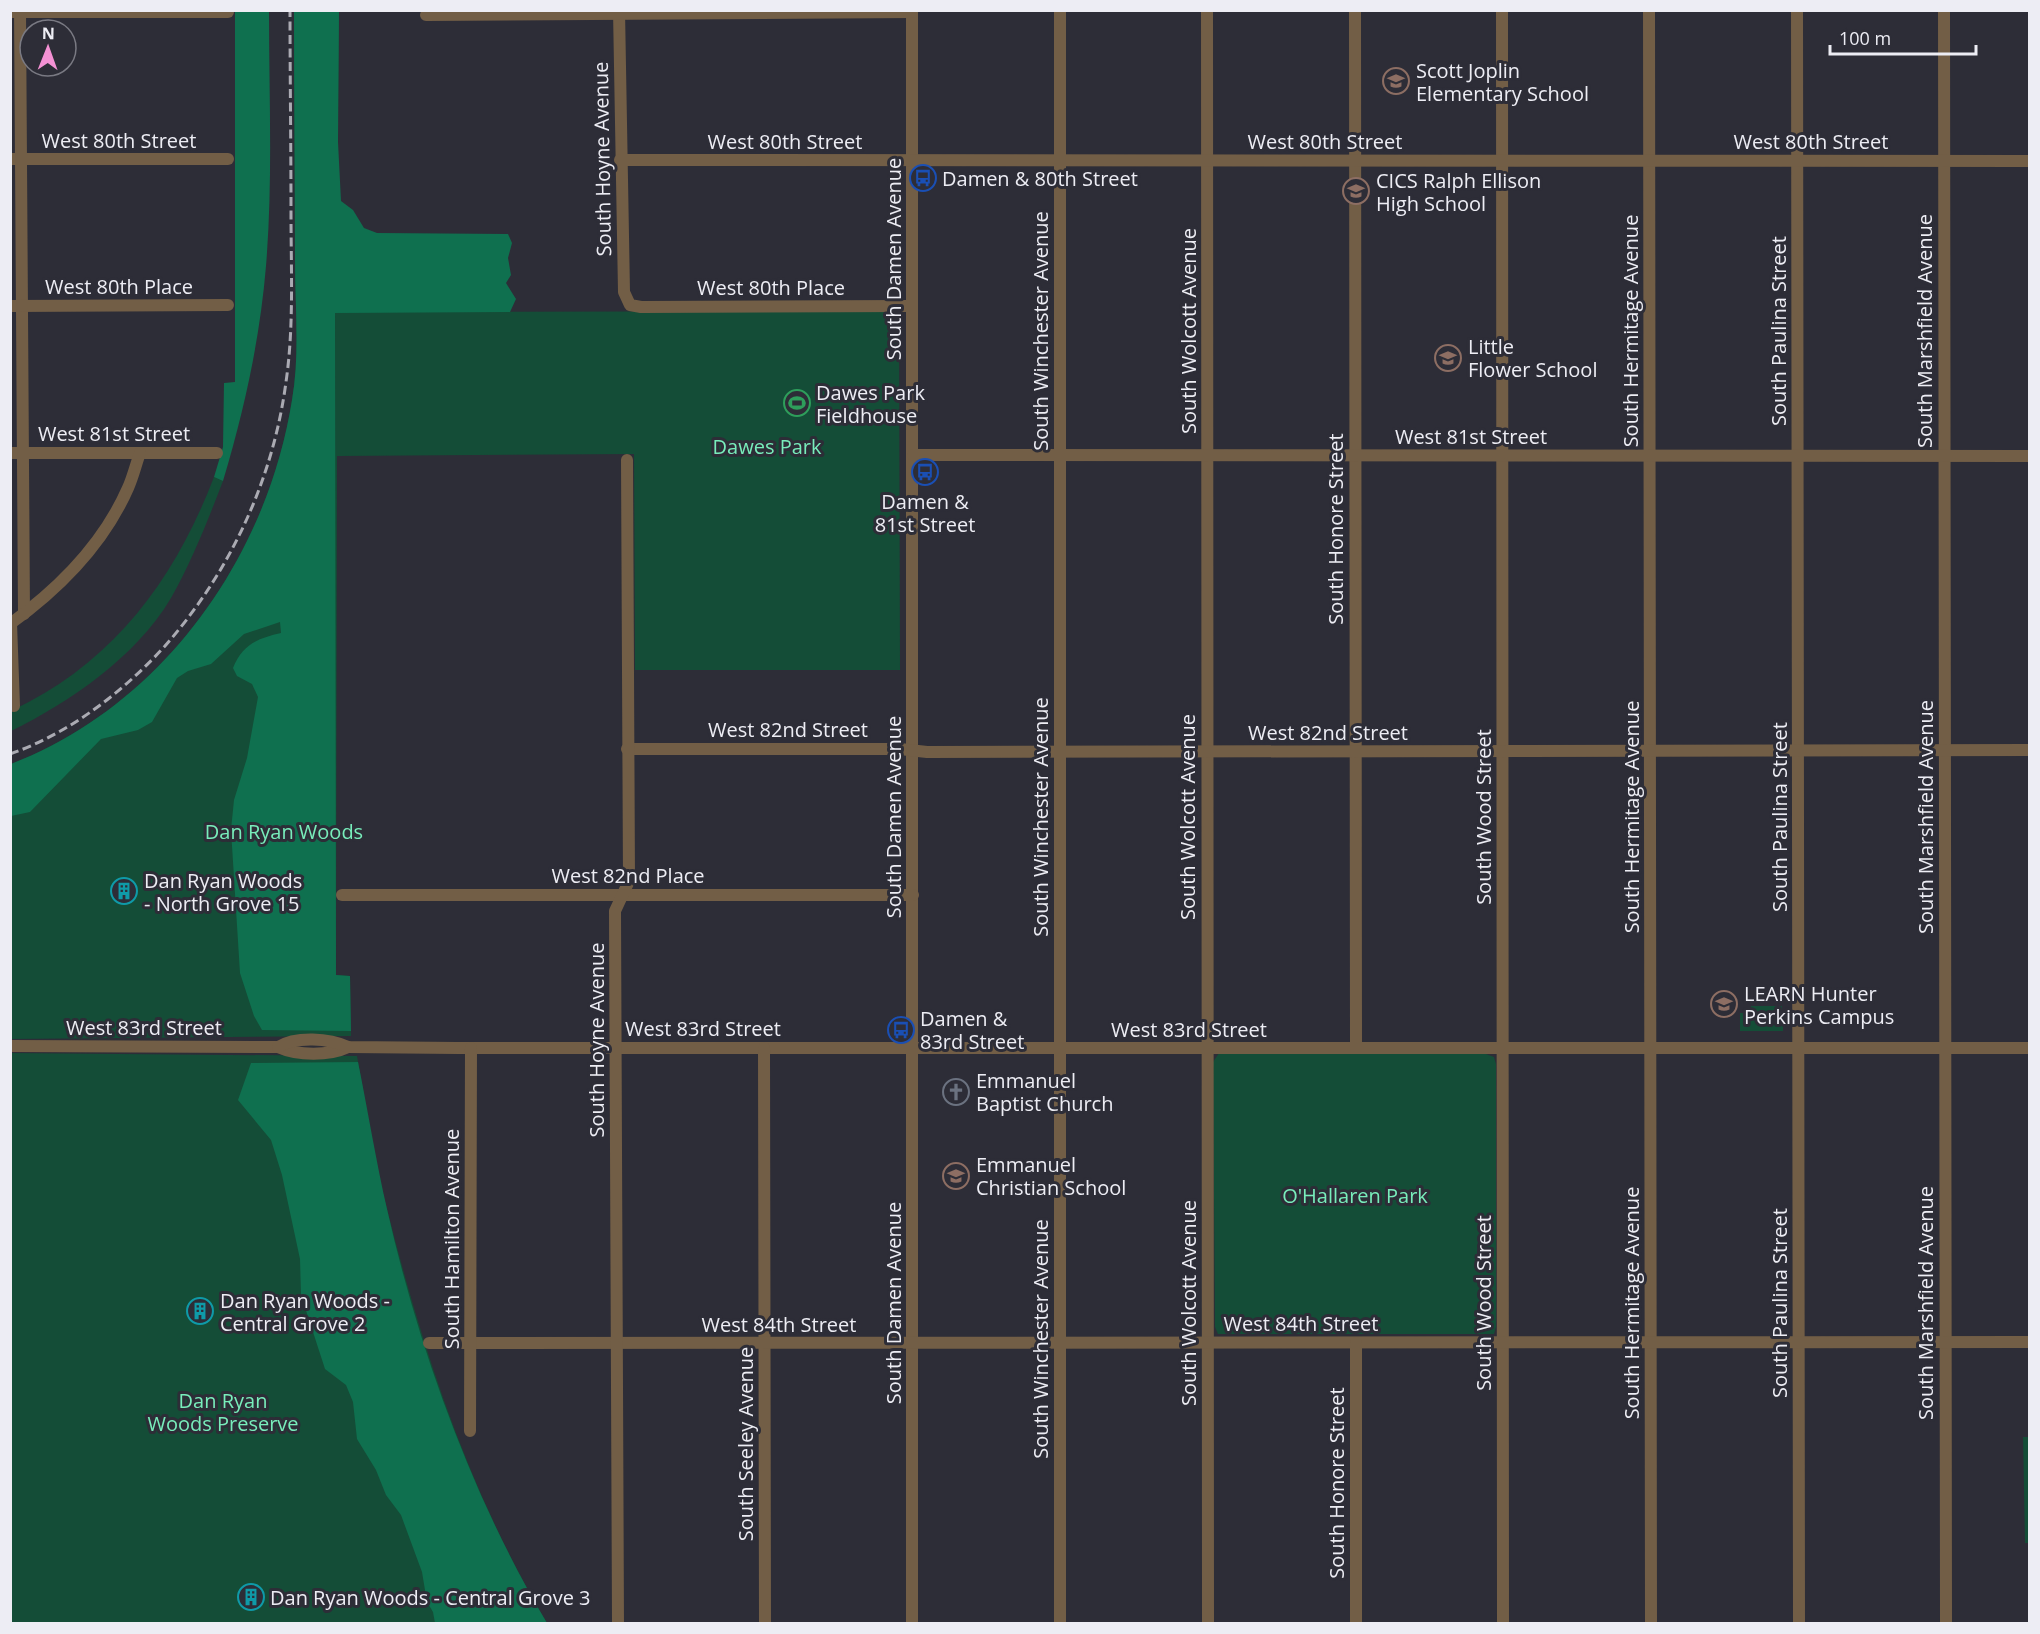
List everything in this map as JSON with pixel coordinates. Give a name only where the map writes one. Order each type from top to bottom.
[{"type":"street","name":"South Winchester Avenue","points":[[1060,10],[1060,1623]]},
{"type":"street","name":"South Wolcott Avenue","points":[[1207,10],[1208,1623]]},
{"type":"street","name":"South Honore Street","points":[[1355,10],[1356,1048]]},
{"type":"street","name":"South Wood Street","points":[[1502,10],[1503,1623]]},
{"type":"street","name":"South Hermitage Avenue","points":[[1649,10],[1651,1623]]},
{"type":"street","name":"South Paulina Street","points":[[1797,10],[1799,1623]]},
{"type":"street","name":"South Marshfield Avenue","points":[[1944,10],[1946,1623]]},
{"type":"street","points":[[24,614],[16,453],[17,11],[228,12]]},
{"type":"street","points":[[426,15],[912,11]]},
{"type":"street","name":"South Damen Avenue","points":[[912,11],[912,1623]]},
{"type":"street","name":"South Hoyne Avenue","points":[[620,12],[620,160],[624,292],[630,305]]},
{"type":"street","name":"West 80th Street","points":[[16,159],[228,159]]},
{"type":"street","name":"West 80th Street","points":[[620,160],[2030,161]]},
{"type":"street","name":"West 80th Place","points":[[16,306],[228,305]]},
{"type":"street","name":"West 80th Place","points":[[630,305],[641,307],[912,306]]},
{"type":"street","name":"West 81st Street","points":[[16,453],[217,453]]},
{"type":"street","points":[[14,706],[11,623],[71,574],[103,533],[129,486],[140,453]]},
{"type":"street","name":"West 81st Street","points":[[913,455],[2030,456]]},
{"type":"street","name":"South Hoyne Avenue","points":[[618,1623],[615,911],[629,881],[627,460]]},
{"type":"street","name":"West 82nd Street","points":[[627,749],[913,749],[927,752],[2030,750]]},
{"type":"street","name":"West 82nd Place","points":[[342,896],[913,895]]},
{"type":"street","name":"West 83rd Street","points":[[10,1047],[278,1047],[289,1040],[337,1041],[348,1047],[471,1048],[2030,1048]]},
{"type":"street","name":"South Hamilton Avenue","points":[[470,1431],[471,1048]]},
{"type":"street","name":"South Seeley Avenue","points":[[764,1048],[765,1623]]},
{"type":"street","name":"West 84th Street","points":[[429,1343],[2030,1342]]},
{"type":"street","name":"South Honore Street","points":[[1356,1343],[1356,1623]]},
{"type":"green space","points":[[235,11],[269,11],[269,202],[266,266],[255,348],[238,428],[223,481],[214,477],[223,447],[224,383],[235,382]]},
{"type":"green space","name":"Dawes Park","points":[[294,11],[339,11],[336,312],[899,311],[900,670],[635,670],[634,454],[337,456],[336,975],[350,976],[351,1036],[11,1039],[11,764],[65,738],[115,705],[160,665],[199,619],[232,569],[259,515],[279,459],[292,400],[296,348]]},
{"type":"green space","name":"Dan Ryan Woods","points":[[294,11],[339,11],[338,142],[341,201],[353,210],[364,228],[377,233],[508,234],[512,243],[508,258],[511,275],[506,283],[516,299],[510,312],[335,313],[336,975],[350,976],[351,1031],[262,1030],[254,1016],[240,973],[231,830],[234,800],[247,758],[258,697],[252,684],[237,676],[233,668],[246,648],[265,637],[281,633],[280,622],[244,634],[211,664],[188,671],[177,678],[152,722],[138,730],[101,739],[30,812],[11,816],[11,764],[65,738],[115,705],[160,665],[199,619],[232,569],[259,515],[279,459],[292,400],[296,348]]},
{"type":"green space","points":[[214,477],[223,481],[193,555],[171,598],[140,640],[100,676],[78,692],[11,731],[11,711],[80,669],[110,643],[136,615],[180,551]]},
{"type":"green space","points":[[1751,1006],[1782,1006],[1782,1010],[1773,1010],[1773,1025],[1783,1025],[1783,1031],[1740,1031],[1740,1013],[1751,1013]]},
{"type":"green space","name":"Dan Ryan Woods Preserve","points":[[10,1053],[357,1056],[383,1193],[417,1319],[434,1372],[452,1424],[495,1525],[547,1623],[11,1623]]},
{"type":"green space","name":"O'Hallaren Park","points":[[1219,1053],[1486,1054],[1494,1057],[1496,1064],[1496,1327],[1494,1334],[1218,1334],[1215,1327],[1213,1062]]},
{"type":"green space","points":[[358,1062],[387,1209],[415,1316],[432,1370],[472,1475],[495,1526],[547,1623],[435,1623],[433,1612],[427,1602],[422,1572],[401,1515],[386,1495],[376,1470],[357,1439],[353,1402],[346,1385],[325,1369],[301,1295],[300,1259],[282,1175],[271,1140],[238,1100],[251,1063]]},
{"type":"green space","points":[[2023,1437],[2029,1437],[2029,1543],[2025,1543]]},
{"type":"railway","points":[[10,754],[54,735],[74,723],[132,679],[165,646],[210,587],[245,523],[259,489],[280,418],[290,340],[292,277],[290,10]]},
{"type":"place","name":"Scott Joplin Elementary School","points":[[1396,81]]},
{"type":"place","name":"Damen & 80th Street","points":[[923,178]]},
{"type":"place","name":"CICS Ralph Ellison High School","points":[[1356,191]]},
{"type":"place","name":"Little Flower School","points":[[1448,358]]},
{"type":"place","name":"Dawes Park Fieldhouse","points":[[797,403]]},
{"type":"place","name":"Damen & 81st Street","points":[[925,472]]},
{"type":"place","name":"Dan Ryan Woods - North Grove 15","points":[[124,891]]},
{"type":"place","name":"LEARN Hunter Perkins Campus","points":[[1724,1004]]},
{"type":"place","name":"Damen & 83rd Street","points":[[901,1030]]},
{"type":"place","name":"Emmanuel Baptist Church","points":[[956,1092]]},
{"type":"place","name":"Emmanuel Christian School","points":[[956,1176]]},
{"type":"place","name":"Dan Ryan Woods - Central Grove 2","points":[[200,1311]]},
{"type":"place","name":"Dan Ryan Woods - Central Grove 3","points":[[251,1597]]}]
